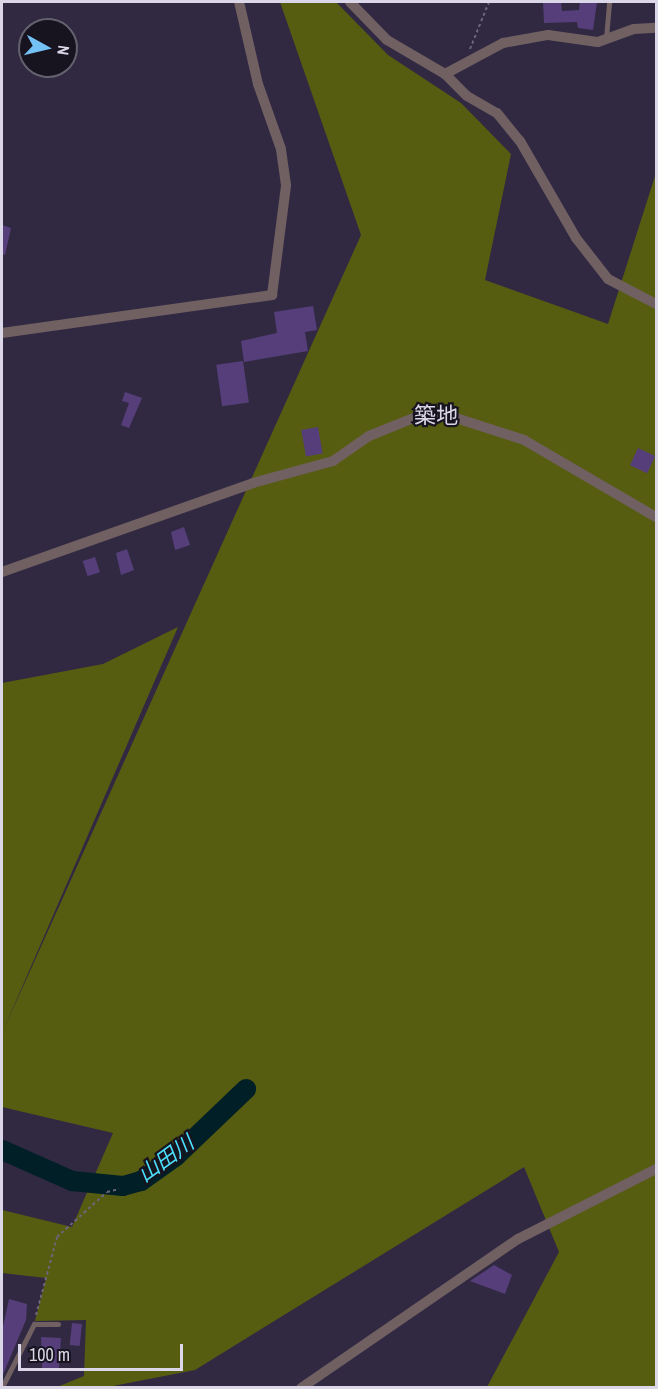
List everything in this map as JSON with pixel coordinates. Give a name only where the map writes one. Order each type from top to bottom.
[{"type":"street","points":[[2,333],[272,295],[286,185],[281,148],[258,84],[239,2]]},
{"type":"street","points":[[350,2],[387,39],[445,74],[467,96],[497,113],[520,141],[576,238],[608,279],[657,304]]},
{"type":"street","points":[[445,74],[503,43],[548,35],[606,39],[634,29],[657,28]]},
{"type":"street","points":[[2,572],[253,483],[333,461],[369,436],[416,417],[453,417],[524,440],[657,517]]},
{"type":"street","points":[[301,1388],[518,1239],[657,1169]]},
{"type":"lane","points":[[606,39],[609,2]]},
{"type":"lane","points":[[2,1387],[33,1324],[58,1324]]},
{"type":"path","points":[[471,59],[470,48],[489,2]]},
{"type":"path","points":[[33,1324],[57,1237],[107,1192],[119,1189]]},
{"type":"green space","points":[[280,2],[336,2],[388,55],[461,103],[511,154],[485,280],[608,324],[656,173],[656,1387],[487,1387],[559,1252],[524,1167],[195,1370],[108,1387],[57,1387],[84,1376],[86,1320],[35,1321],[46,1278],[2,1273],[2,1210],[72,1227],[113,1133],[2,1107],[2,683],[103,664],[178,627],[3,1031],[361,235]]},
{"type":"building","points":[[543,2],[561,2],[562,11],[579,10],[580,2],[597,2],[593,30],[578,28],[577,22],[544,23]]},
{"type":"building","points":[[2,225],[11,228],[5,255],[2,254]]},
{"type":"building","points":[[313,306],[317,330],[305,332],[308,351],[244,362],[241,341],[277,333],[274,312]]},
{"type":"building","points":[[243,361],[249,403],[222,406],[216,365]]},
{"type":"building","points":[[125,392],[142,398],[129,428],[121,425],[129,403],[122,401]]},
{"type":"building","points":[[318,427],[323,454],[306,457],[301,430]]},
{"type":"building","points":[[638,448],[655,456],[647,473],[630,465]]},
{"type":"building","points":[[184,527],[190,545],[175,550],[171,532]]},
{"type":"building","points":[[127,549],[134,570],[121,575],[116,553]]},
{"type":"building","points":[[95,557],[100,572],[88,576],[83,561]]},
{"type":"building","points":[[494,1265],[512,1275],[505,1294],[470,1281]]},
{"type":"building","points":[[9,1299],[27,1304],[26,1320],[2,1377],[2,1331]]},
{"type":"building","points":[[72,1323],[82,1324],[80,1346],[70,1345]]},
{"type":"building","points":[[41,1337],[61,1338],[59,1369],[42,1368]]},
{"type":"waterway","name":"山田川","points":[[2,1150],[72,1181],[123,1186],[141,1181],[176,1156],[246,1089]]},
{"type":"district","name":"築地","points":[[436,416]]}]
